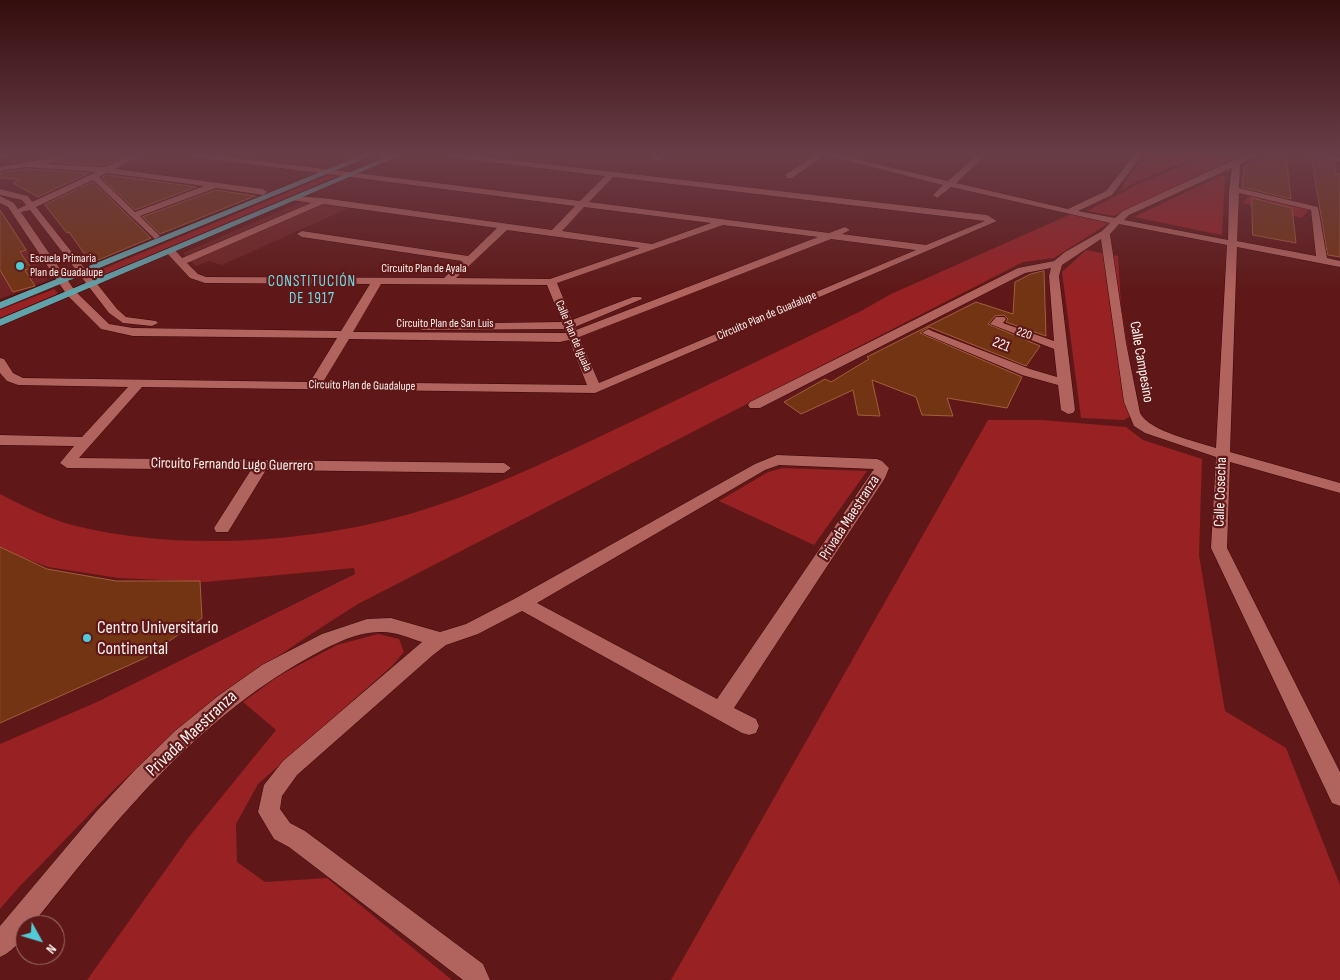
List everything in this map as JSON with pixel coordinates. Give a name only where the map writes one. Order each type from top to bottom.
[{"type":"main road","points":[[0,306],[257,201]]},
{"type":"main road","points":[[0,323],[289,201]]},
{"type":"street","name":"Circuito Plan de San Luis","points":[[2,201],[11,205],[71,293],[106,327],[132,332],[346,332]]},
{"type":"street","points":[[27,201],[31,206]]},
{"type":"street","points":[[16,212],[42,201]]},
{"type":"street","points":[[120,201],[155,236]]},
{"type":"street","points":[[135,215],[173,201]]},
{"type":"street","points":[[181,262],[322,201]]},
{"type":"street","name":"Circuito Plan de Ayala","points":[[329,201],[653,247]]},
{"type":"street","points":[[555,233],[585,201]]},
{"type":"street","name":"Circuito Plan de San Luis","points":[[585,201],[739,217],[927,248]]},
{"type":"street","name":"Circuito Plan de San Luis","points":[[585,201],[723,223],[810,234],[845,230],[942,242]]},
{"type":"street","name":"Circuito Plan de Guadalupe","points":[[0,362],[8,377],[16,381],[595,389],[992,221],[987,218],[839,201]]},
{"type":"street","points":[[1021,201],[1069,212],[1340,264]]},
{"type":"street","points":[[1069,212],[1093,201]]},
{"type":"street","points":[[755,405],[1022,270],[1056,264],[1068,254],[1105,233],[1126,213],[1152,201]]},
{"type":"street","name":"Calle Cosecha","points":[[1233,201],[1220,548],[1340,795]]},
{"type":"street","points":[[1284,201],[1315,209],[1322,260]]},
{"type":"street","name":"Circuito Plan de San Luis","points":[[31,206],[113,311],[123,320],[346,332],[560,338],[571,330],[810,234]]},
{"type":"street","name":"Circuito Plan de Ayala","points":[[170,251],[194,276],[206,280],[550,282],[739,217]]},
{"type":"street","points":[[232,225],[257,229]]},
{"type":"street","points":[[446,282],[505,226]]},
{"type":"street","name":"Circuito Plan de San Luis","points":[[571,330],[827,232]]},
{"type":"street","name":"Calle Campesino","points":[[1105,233],[1122,359],[1133,412],[1140,425],[1151,431],[1222,454],[1340,488]]},
{"type":"street","points":[[302,234],[469,259]]},
{"type":"street","points":[[607,240],[619,250],[617,258],[610,262]]},
{"type":"street","points":[[1056,264],[1054,276],[1068,410]]},
{"type":"street","points":[[314,386],[377,282]]},
{"type":"street","name":"Calle Plan de Iguala","points":[[550,282],[595,389]]},
{"type":"street","points":[[96,317],[113,311]]},
{"type":"street","name":"220","points":[[1000,319],[996,324],[1060,346]]},
{"type":"street","name":"221","points":[[928,333],[1026,372],[1065,383]]},
{"type":"street","name":"Circuito Fernando Lugo Guerrero","points":[[138,384],[67,463],[504,468]]},
{"type":"street","points":[[0,440],[86,442]]},
{"type":"street","name":"Privada Maestranza","points":[[477,980],[474,973],[297,839],[282,831],[269,812],[272,792],[290,768],[413,659],[440,640],[472,629],[522,603],[760,467],[777,460],[877,464],[882,468],[880,474],[721,710]]},
{"type":"street","points":[[222,528],[262,465]]},
{"type":"street","points":[[522,603],[749,726]]},
{"type":"street","name":"Privada Maestranza","points":[[0,944],[75,853],[167,753],[262,674],[298,653],[338,634],[376,624],[398,627],[416,635],[440,640]]},
{"type":"street","points":[[413,659],[419,642],[416,635]]},
{"type":"shaded area","points":[[268,201],[279,201],[102,276],[96,277],[93,273]]},
{"type":"shaded area","points":[[303,201],[349,208],[222,265],[209,261],[196,266],[183,253]]},
{"type":"shaded area","points":[[1106,201],[1146,201],[1114,216],[1087,211]]},
{"type":"shaded area","points":[[1168,201],[1224,201],[1222,235],[1134,217]]},
{"type":"shaded area","points":[[1245,201],[1276,201],[1309,209],[1302,218],[1243,203]]},
{"type":"shaded area","name":"Escuela Primaria Plan de Guadalupe","points":[[3,213],[48,280],[0,299],[0,214]]},
{"type":"shaded area","points":[[1071,214],[1109,223],[1054,258],[1023,262],[358,604],[331,621],[229,692],[138,766],[19,887],[0,909],[0,744],[97,702],[355,574],[354,568],[205,582],[118,578],[48,567],[0,549],[0,494],[47,516],[76,526],[119,534],[164,539],[210,541],[257,540],[350,528],[394,518],[461,497],[538,466],[861,311],[891,294]]},
{"type":"shaded area","points":[[1086,250],[1118,256],[1121,305],[1138,412],[1124,420],[1081,418],[1062,272]]},
{"type":"shaded area","points":[[54,289],[58,293],[54,296],[0,319],[0,310]]},
{"type":"shaded area","points":[[988,420],[1041,420],[1126,427],[1143,440],[1202,459],[1199,555],[1225,711],[1286,748],[1340,885],[1340,980],[671,980]]},
{"type":"shaded area","points":[[783,468],[867,471],[814,545],[719,501],[768,472]]},
{"type":"shaded area","points":[[378,634],[399,639],[404,652],[392,666],[258,784],[236,824],[237,862],[265,882],[327,878],[452,980],[87,980],[189,837],[276,730],[243,702],[278,676],[337,645]]},
{"type":"building","points":[[54,201],[112,201],[151,238],[91,263],[69,232],[67,233],[45,205]]},
{"type":"building","points":[[125,201],[160,201],[135,210]]},
{"type":"building","points":[[187,201],[243,201],[160,234],[143,217]]},
{"type":"building","points":[[1252,201],[1263,201],[1292,208],[1296,243],[1253,235]]},
{"type":"building","points":[[1319,201],[1340,201],[1340,257],[1328,255]]},
{"type":"building","name":"Escuela Primaria Plan de Guadalupe","points":[[0,210],[26,250],[20,252],[31,268],[25,270],[35,286],[13,292],[0,270]]},
{"type":"building","points":[[1044,271],[1046,336],[1006,322],[1008,319],[1004,315],[995,316],[988,324],[1040,346],[1026,366],[929,327],[920,333],[1022,377],[1007,408],[947,398],[953,416],[922,415],[916,397],[872,380],[880,416],[858,415],[853,390],[801,414],[784,402],[825,379],[831,382],[869,359],[867,357],[976,302],[1013,314],[1015,282],[1031,274]]},
{"type":"building","name":"Centro Universitario Continental","points":[[0,547],[47,569],[116,581],[200,581],[202,618],[145,658],[0,723]]},
{"type":"place","name":"Escuela Primaria Plan de Guadalupe","points":[[20,266]]},
{"type":"place","name":"Centro Universitario Continental","points":[[87,638]]},
{"type":"district","name":"CONSTITUCIÓN DE 1917","points":[[312,290]]}]
